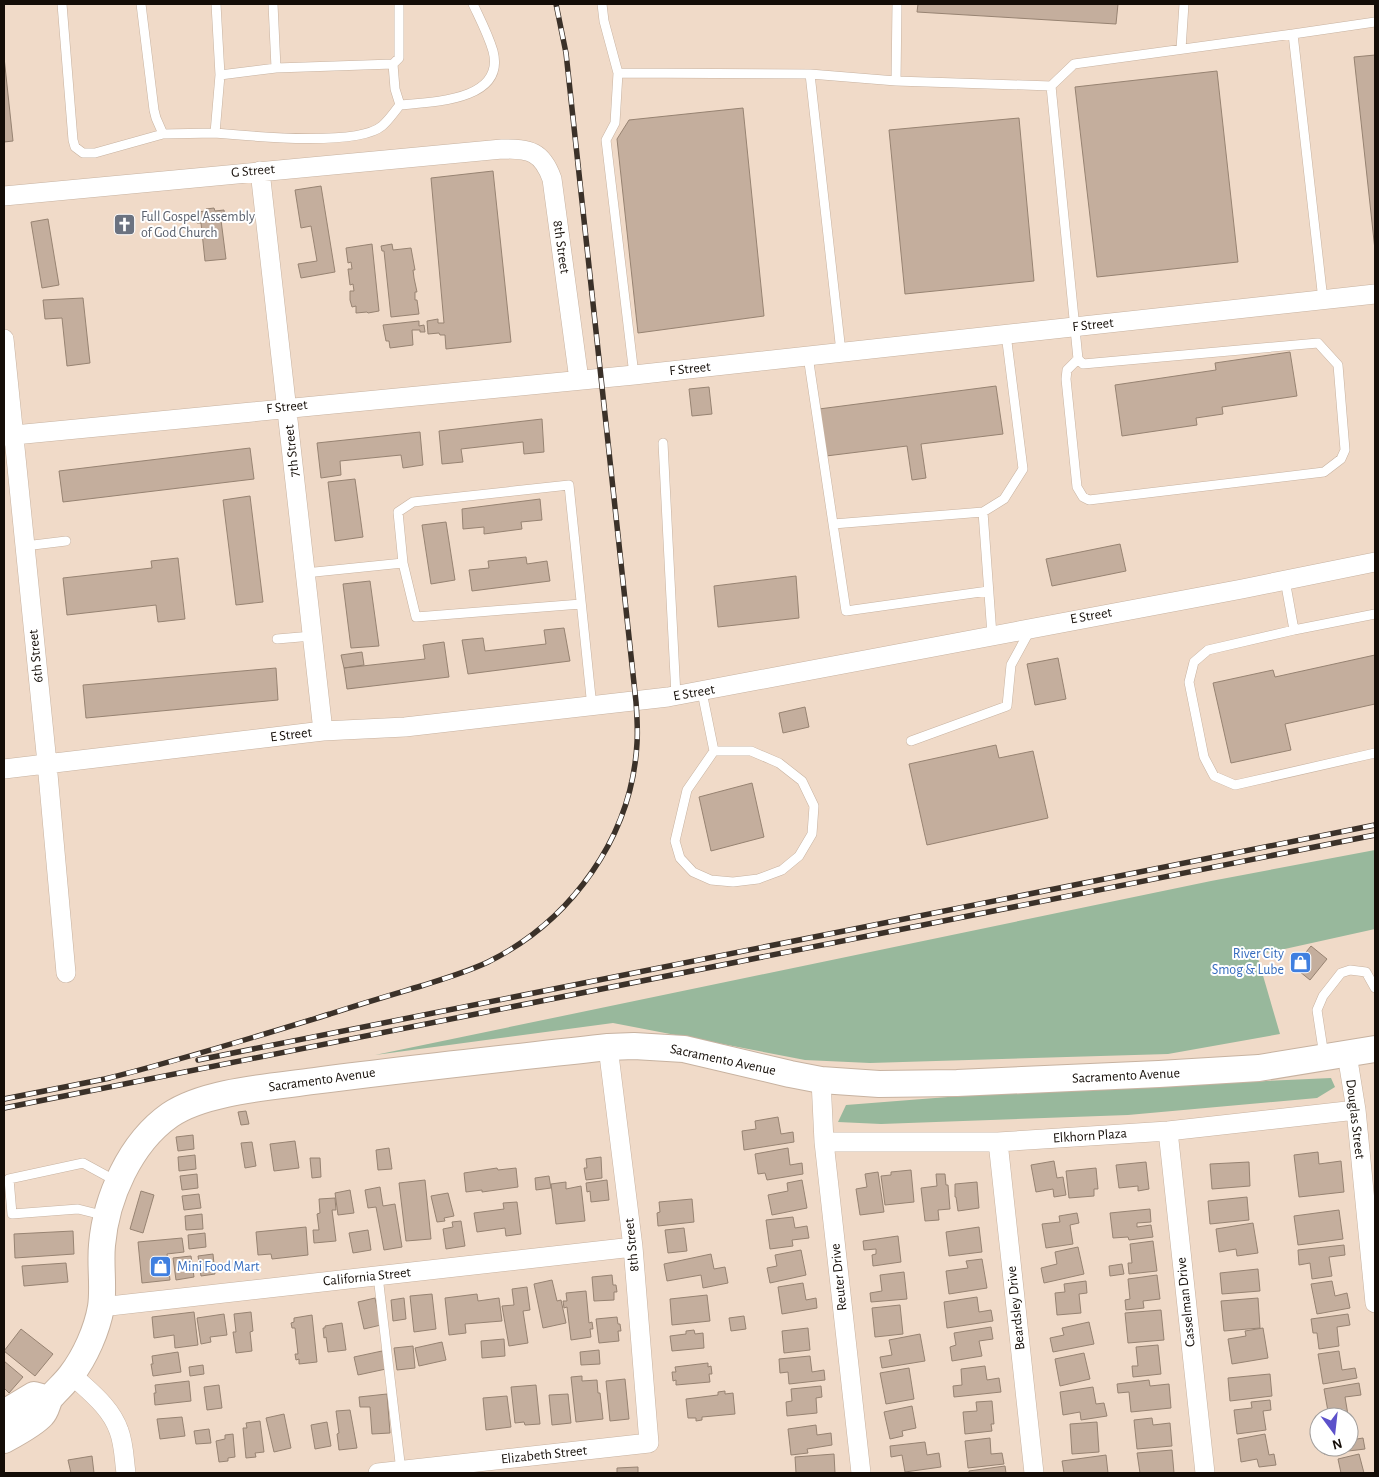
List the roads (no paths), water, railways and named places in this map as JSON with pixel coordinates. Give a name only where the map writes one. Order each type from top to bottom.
[{"type":"main road","name":"Sacramento Avenue","points":[[101,1307],[102,1246],[106,1216],[119,1182],[138,1148],[154,1129],[170,1115],[188,1105],[234,1093],[385,1072],[608,1047],[643,1046],[684,1049],[821,1080],[879,1084],[957,1083],[1259,1068],[1375,1049]]},
{"type":"main road","points":[[4,1440],[43,1414],[49,1399],[72,1375],[90,1342],[101,1307]]},
{"type":"main road","points":[[4,1413],[34,1395],[49,1399]]},
{"type":"street","name":"G Street","points":[[4,196],[502,149]]},
{"type":"street","name":"8th Street","points":[[502,149],[523,149],[538,155],[548,166],[552,179],[579,380]]},
{"type":"street","name":"7th Street","points":[[260,171],[323,731]]},
{"type":"street","name":"F Street","points":[[9,435],[634,375],[1375,294]]},
{"type":"street","name":"6th Street","points":[[4,339],[9,435],[25,546],[66,973]]},
{"type":"street","name":"E Street","points":[[4,769],[323,731],[405,727],[676,696],[1375,562]]},
{"type":"street","name":"8th Street","points":[[608,1047],[633,1247],[650,1444]]},
{"type":"street","name":"Douglas Street","points":[[1335,1055],[1356,1110],[1365,1168],[1375,1303]]},
{"type":"street","name":"Reuter Drive","points":[[821,1080],[824,1142],[862,1473]]},
{"type":"street","name":"Elkhorn Plaza","points":[[824,1142],[998,1142],[1168,1131],[1356,1110]]},
{"type":"street","name":"Casselman Drive","points":[[1168,1131],[1205,1473]]},
{"type":"street","name":"Beardsley Drive","points":[[998,1142],[1034,1473]]},
{"type":"street","name":"California Street","points":[[101,1307],[633,1247]]},
{"type":"street","points":[[72,1375],[100,1402],[115,1421],[123,1445],[126,1473]]},
{"type":"street","name":"Elizabeth Street","points":[[378,1473],[650,1444]]},
{"type":"lane","points":[[62,4],[73,140],[76,147],[83,153],[95,152],[163,134],[215,133],[296,139],[359,135],[382,127],[400,105],[455,99],[475,91],[486,83],[493,71],[493,52],[473,4]]},
{"type":"lane","points":[[141,4],[154,110],[163,134]]},
{"type":"lane","points":[[215,133],[220,75],[216,4]]},
{"type":"lane","points":[[273,4],[276,68]]},
{"type":"lane","points":[[220,75],[276,68],[393,64],[399,58],[398,4]]},
{"type":"lane","points":[[602,4],[604,22],[618,73],[615,123],[606,140],[634,375]]},
{"type":"lane","points":[[896,82],[897,4]]},
{"type":"lane","points":[[1181,49],[1184,4]]},
{"type":"lane","points":[[618,73],[810,74],[896,82],[1051,86],[1074,64],[1375,22]]},
{"type":"lane","points":[[1293,34],[1323,300]]},
{"type":"lane","points":[[393,64],[395,89],[400,105]]},
{"type":"lane","points":[[810,74],[841,352]]},
{"type":"lane","points":[[1051,86],[1078,359],[1083,364],[1318,343],[1338,365],[1345,450],[1341,459],[1324,472],[1089,500],[1083,497],[1077,487],[1066,379],[1067,370],[1078,359]]},
{"type":"lane","points":[[833,524],[982,512],[1004,499],[1023,469],[1006,334]]},
{"type":"lane","points":[[808,356],[846,611],[988,591]]},
{"type":"lane","points":[[663,443],[676,696]]},
{"type":"lane","points":[[581,604],[416,617],[403,563],[398,512],[413,502],[569,485],[592,707]]},
{"type":"lane","points":[[982,512],[992,635]]},
{"type":"lane","points":[[25,546],[66,541]]},
{"type":"lane","points":[[305,573],[403,563]]},
{"type":"lane","points":[[1285,580],[1294,630]]},
{"type":"lane","points":[[1375,614],[1208,650],[1194,662],[1189,682],[1204,757],[1214,776],[1234,785],[1375,753]]},
{"type":"lane","points":[[911,741],[1007,706],[1012,665],[1032,628]]},
{"type":"lane","points":[[276,640],[312,636]]},
{"type":"lane","points":[[702,692],[714,750],[687,790],[675,841],[680,858],[693,872],[711,880],[733,882],[758,879],[782,870],[800,856],[812,834],[814,806],[802,781],[779,763],[751,751],[714,750]]},
{"type":"lane","points":[[1335,1055],[1317,1010],[1323,996],[1341,973],[1350,970],[1366,972],[1375,988]]},
{"type":"lane","points":[[106,1216],[78,1209],[8,1216],[9,1179],[83,1163],[119,1182]]},
{"type":"lane","points":[[378,1276],[401,1471]]},
{"type":"railway","points":[[105,1079],[274,1031],[446,978],[488,962],[518,945],[546,924],[592,872],[610,843],[623,811],[633,778],[637,743],[636,702],[566,53],[556,4]]},
{"type":"railway","points":[[198,1060],[1375,825]]},
{"type":"railway","points":[[4,1108],[1375,835]]},
{"type":"railway","points":[[4,1099],[110,1078]]},
{"type":"place","name":"Full Gospel Assembly of God Church","points":[[125,225]]},
{"type":"place","name":"River City Smog & Lube","points":[[1300,962]]},
{"type":"place","name":"Mini Food Mart","points":[[161,1267]]}]
